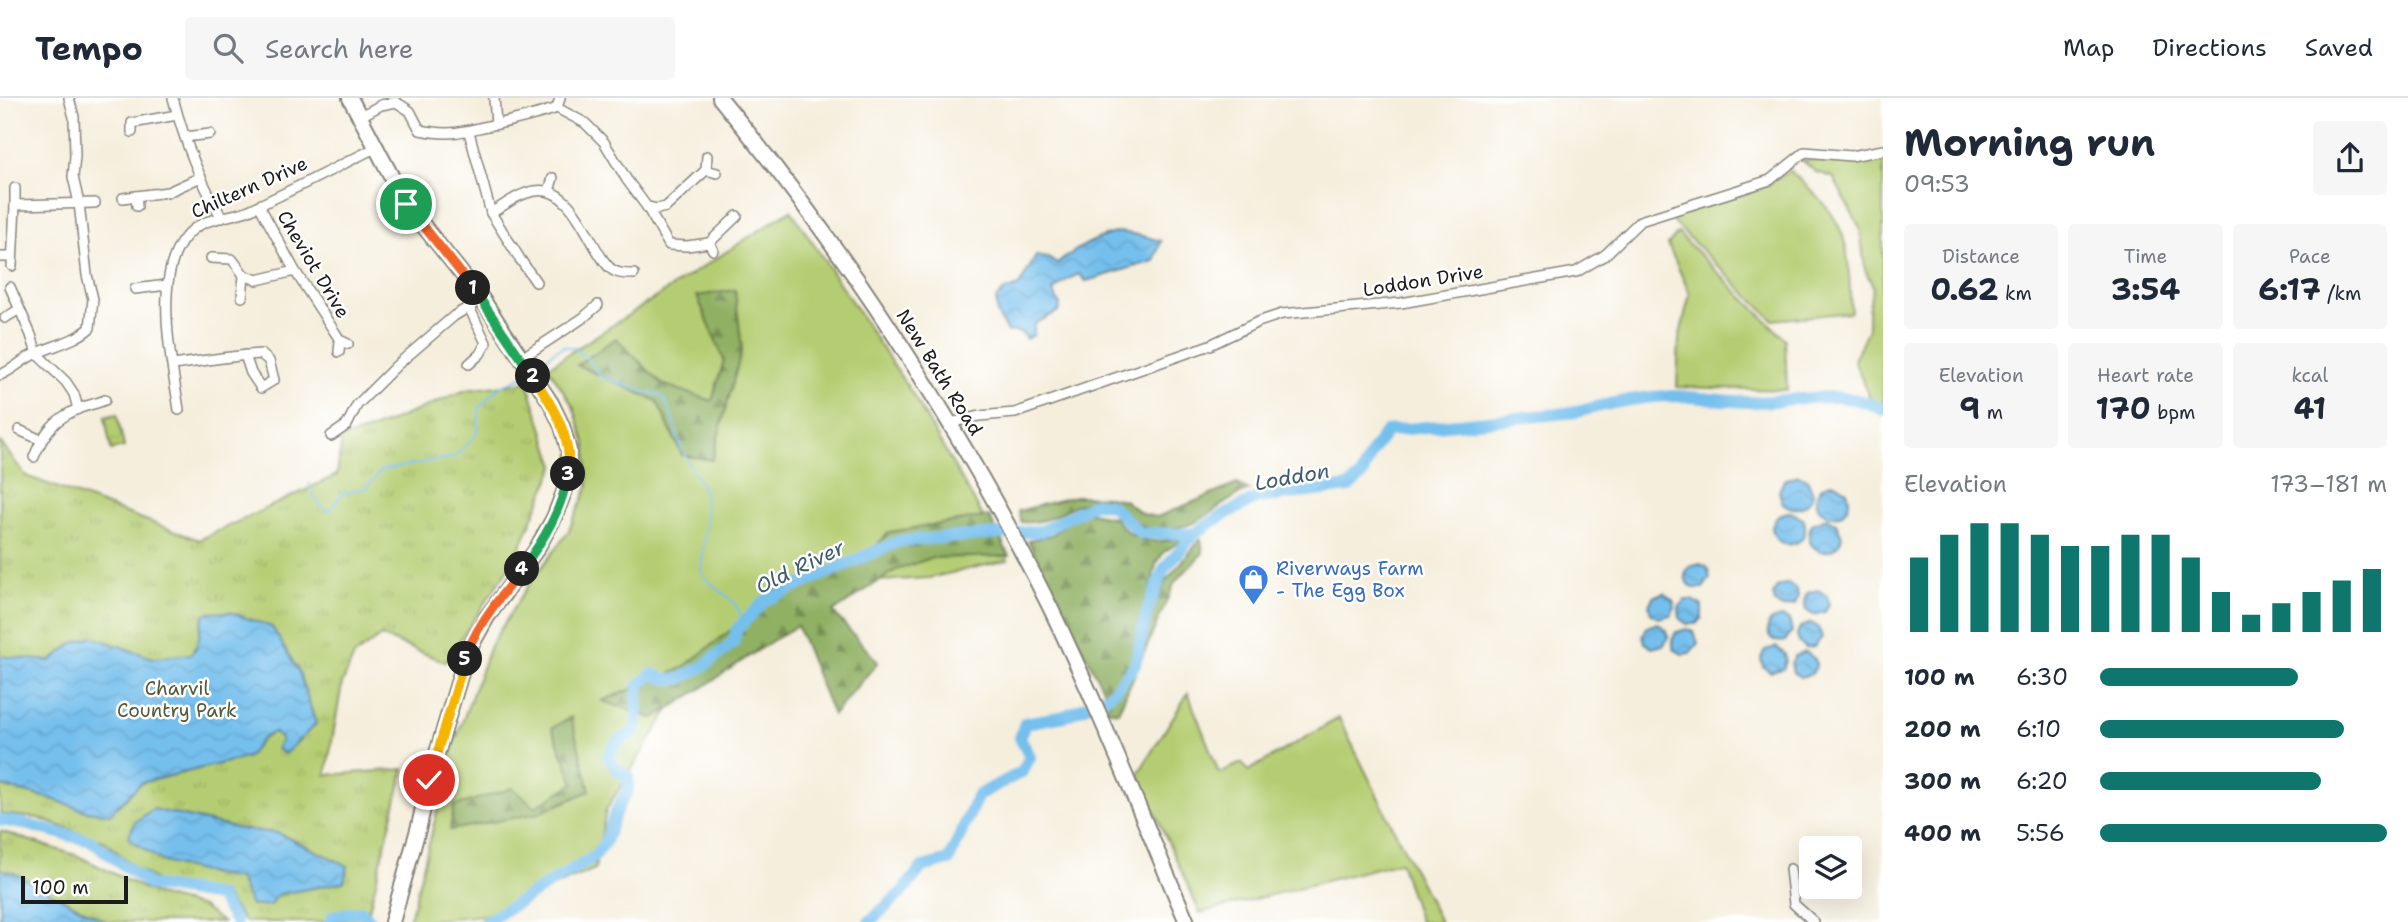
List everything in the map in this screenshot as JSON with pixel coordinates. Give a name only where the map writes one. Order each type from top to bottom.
[{"type":"main road","points":[[350,98],[406,204],[551,403],[562,426],[569,451],[566,487],[554,519],[536,550],[487,617],[467,653],[430,774],[419,826],[392,922]]},
{"type":"main road","name":"New Bath Road","points":[[720,98],[830,240],[905,350],[950,423],[1024,556],[1089,690],[1187,922]]},
{"type":"street","points":[[0,375],[37,354],[80,336],[90,328],[93,316],[79,203],[72,177],[75,156],[74,117],[69,98]]},
{"type":"street","points":[[173,98],[201,177],[222,218]]},
{"type":"street","points":[[494,98],[496,124]]},
{"type":"street","points":[[361,116],[381,105],[396,102],[410,111],[420,130],[442,134],[469,132],[525,119],[559,103],[608,139],[626,180],[647,207],[669,245],[711,246],[737,216]]},
{"type":"street","points":[[131,123],[177,115]]},
{"type":"street","points":[[469,132],[491,213],[516,263],[536,282]]},
{"type":"street","points":[[185,137],[210,134]]},
{"type":"street","name":"Chiltern Drive","points":[[179,410],[167,324],[167,285],[175,256],[186,235],[200,224],[240,214],[375,148]]},
{"type":"street","name":"Loddon Drive","points":[[950,423],[979,416],[1015,413],[1210,345],[1258,322],[1282,314],[1401,303],[1576,272],[1605,255],[1640,221],[1770,180],[1805,152],[1851,156],[1883,150]]},
{"type":"street","points":[[647,207],[666,207],[706,170],[707,156]]},
{"type":"street","points":[[706,170],[717,173]]},
{"type":"street","points":[[123,198],[137,201],[168,192],[201,177]]},
{"type":"street","points":[[549,191],[553,178]]},
{"type":"street","points":[[0,257],[12,262],[15,188]]},
{"type":"street","points":[[491,213],[523,194],[538,190],[549,191],[562,199],[583,223],[591,245],[608,267],[620,274],[634,274]]},
{"type":"street","points":[[15,205],[94,202]]},
{"type":"street","name":"Cheviot Drive","points":[[260,205],[295,271],[344,342],[339,352]]},
{"type":"street","points":[[211,258],[232,258],[244,275],[257,280],[295,271]]},
{"type":"street","points":[[242,296],[244,275]]},
{"type":"street","points":[[135,289],[167,285]]},
{"type":"street","points":[[10,288],[37,354],[66,382],[74,394],[78,409]]},
{"type":"street","points":[[331,436],[347,425],[357,405],[397,365],[454,316],[476,303],[485,343],[480,354],[469,364]]},
{"type":"street","points":[[523,362],[586,322],[598,306]]},
{"type":"street","points":[[5,318],[18,310]]},
{"type":"street","points":[[173,365],[244,355]]},
{"type":"street","points":[[34,457],[41,440],[54,422],[78,409],[105,400]]},
{"type":"street","points":[[19,430],[41,440]]},
{"type":"street","points":[[1790,869],[1794,904],[1814,922]]},
{"type":"green space","points":[[1883,155],[1883,408],[1870,398],[1854,360],[1868,329],[1873,286],[1865,270],[1860,228],[1833,177],[1816,172],[1802,160],[1837,161]]},
{"type":"green space","points":[[1790,171],[1823,202],[1842,234],[1847,256],[1851,312],[1773,320],[1669,218],[1760,189]]},
{"type":"green space","points":[[791,210],[913,395],[1008,560],[929,578],[862,582],[673,703],[606,810],[595,869],[486,915],[409,922],[455,742],[490,646],[527,587],[568,532],[588,487],[586,445],[573,406],[548,367]]},
{"type":"green space","points":[[1678,233],[1785,339],[1787,390],[1677,387],[1679,339],[1690,294],[1668,245]]},
{"type":"green space","points":[[735,290],[742,349],[712,460],[682,455],[657,401],[577,365],[616,338],[662,384],[712,401],[724,360],[697,296]]},
{"type":"green space","name":"Charvil Country Park","points":[[527,382],[555,466],[516,557],[445,662],[381,636],[354,656],[342,684],[326,775],[404,769],[366,922],[245,922],[223,893],[159,882],[133,866],[105,842],[38,818],[0,814],[0,442],[26,476],[199,540],[337,475],[342,438],[370,430],[466,390]]},
{"type":"green space","points":[[117,414],[124,447],[111,450],[105,417]]},
{"type":"green space","points":[[1237,484],[1249,490],[1198,521],[1172,528],[1145,527],[1100,501],[1083,503],[1033,522],[1021,522],[1018,511],[1075,496],[1108,497],[1124,500],[1142,514],[1157,517]]},
{"type":"green space","points":[[1085,512],[1115,518],[1135,537],[1150,541],[1180,541],[1164,552],[1156,564],[1132,663],[1108,692],[1104,691],[1028,541],[1053,534],[1073,517]]},
{"type":"green space","points":[[989,516],[1009,556],[931,558],[896,570],[833,612],[878,662],[833,715],[797,626],[653,718],[602,701],[681,669],[731,630],[772,590],[864,560],[889,532]]},
{"type":"green space","points":[[1201,539],[1203,553],[1175,582],[1118,712],[1105,709],[1139,662],[1148,618],[1165,582]]},
{"type":"green space","points":[[1188,693],[1219,773],[1242,763],[1248,771],[1339,718],[1440,922],[1420,922],[1400,862],[1200,913],[1138,774]]},
{"type":"green space","points":[[571,717],[590,791],[539,813],[450,830],[454,806],[513,788],[535,807],[574,783],[552,728]]},
{"type":"green space","points":[[0,831],[78,856],[157,895],[202,907],[222,922],[0,922]]},
{"type":"water","points":[[1118,232],[1161,241],[1154,261],[1086,281],[1079,274],[1068,279],[1053,291],[1060,305],[1059,311],[1034,324],[1034,335],[1026,339],[1022,333],[1007,332],[997,314],[996,299],[1004,291],[1019,286],[1036,256],[1048,258],[1057,264],[1086,245]]},
{"type":"water","points":[[1798,475],[1807,479],[1813,493],[1805,506],[1796,508],[1782,502],[1779,491],[1784,480]]},
{"type":"water","points":[[1835,483],[1847,491],[1848,504],[1840,515],[1829,516],[1819,509],[1816,499],[1821,488]]},
{"type":"water","points":[[1791,512],[1804,520],[1805,529],[1798,541],[1786,544],[1775,536],[1772,527],[1779,516]]},
{"type":"water","points":[[1827,518],[1836,523],[1842,536],[1832,550],[1818,550],[1809,540],[1809,532],[1813,523]]},
{"type":"water","points":[[1700,564],[1707,567],[1710,578],[1703,588],[1694,588],[1687,583],[1685,575],[1689,567]]},
{"type":"water","points":[[1788,583],[1797,590],[1798,597],[1795,605],[1782,608],[1775,603],[1773,595],[1777,587]]},
{"type":"water","points":[[1818,590],[1827,596],[1829,604],[1825,612],[1813,615],[1806,610],[1804,601],[1807,593]]},
{"type":"water","points":[[1664,593],[1673,600],[1675,607],[1671,615],[1658,618],[1651,613],[1649,605],[1653,597]]},
{"type":"water","points":[[1685,600],[1693,600],[1702,606],[1702,618],[1696,624],[1687,624],[1680,619],[1679,607]]},
{"type":"water","name":"Charvil Country Park","points":[[230,612],[272,627],[299,672],[316,724],[285,754],[277,749],[281,739],[274,732],[262,739],[248,757],[141,783],[110,814],[86,811],[49,798],[0,786],[0,656],[51,661],[73,643],[93,637],[153,658],[191,654],[198,642],[206,613]]},
{"type":"water","points":[[1782,617],[1789,620],[1792,631],[1785,641],[1776,641],[1768,633],[1769,624],[1771,620]]},
{"type":"water","points":[[1658,623],[1667,630],[1668,637],[1664,645],[1652,648],[1645,643],[1643,635],[1647,627]]},
{"type":"water","points":[[1811,623],[1818,627],[1822,637],[1814,647],[1806,648],[1799,643],[1797,634],[1800,627]]},
{"type":"water","points":[[1687,629],[1694,632],[1698,643],[1690,653],[1682,654],[1674,649],[1672,640],[1676,632]]},
{"type":"water","points":[[1776,647],[1785,654],[1786,661],[1783,669],[1770,672],[1763,667],[1761,658],[1765,650]]},
{"type":"water","points":[[1806,652],[1815,659],[1816,666],[1812,674],[1800,677],[1793,672],[1791,663],[1795,656]]},
{"type":"water","points":[[153,809],[240,829],[278,833],[348,866],[344,882],[277,895],[271,905],[251,906],[239,879],[163,862],[128,838],[135,822]]},
{"type":"water","points":[[0,869],[14,873],[107,922],[0,922]]},
{"type":"waterway","points":[[536,368],[564,346],[574,348],[585,356],[600,376],[647,393],[658,394],[664,399],[681,448],[704,491],[706,524],[701,570],[707,580],[735,604],[745,621]]},
{"type":"waterway","points":[[309,483],[319,504],[331,511],[343,493],[366,488],[382,470],[454,457],[473,439],[478,430],[479,408],[498,388],[526,375]]},
{"type":"waterway","name":"Loddon","points":[[869,922],[903,891],[922,867],[949,860],[978,795],[1022,772],[1030,757],[1020,738],[1025,723],[1065,716],[1110,695],[1135,665],[1147,611],[1164,569],[1194,534],[1257,498],[1349,487],[1362,475],[1371,453],[1387,431],[1577,412],[1662,396],[1750,402],[1835,397],[1867,403],[1883,410]]},
{"type":"waterway","name":"Old River","points":[[485,922],[594,857],[605,842],[616,811],[628,790],[628,776],[617,770],[608,756],[618,741],[635,732],[638,686],[652,674],[666,679],[680,679],[704,666],[733,643],[737,629],[766,600],[899,541],[1042,531],[1095,503],[1111,505],[1140,533],[1194,534]]},
{"type":"waterway","name":"Old River","points":[[0,820],[91,841],[150,885],[219,896],[236,922]]},
{"type":"waterway","name":"Old River","points":[[330,922],[333,916],[361,911],[372,922]]},
{"type":"place","name":"Riverways Farm - The Egg Box","points":[[1253,606]]},
{"type":"route","points":[[406,204],[482,299],[551,403],[562,426],[569,451],[566,487],[554,519],[536,550],[487,617],[467,653],[429,780]]}]
